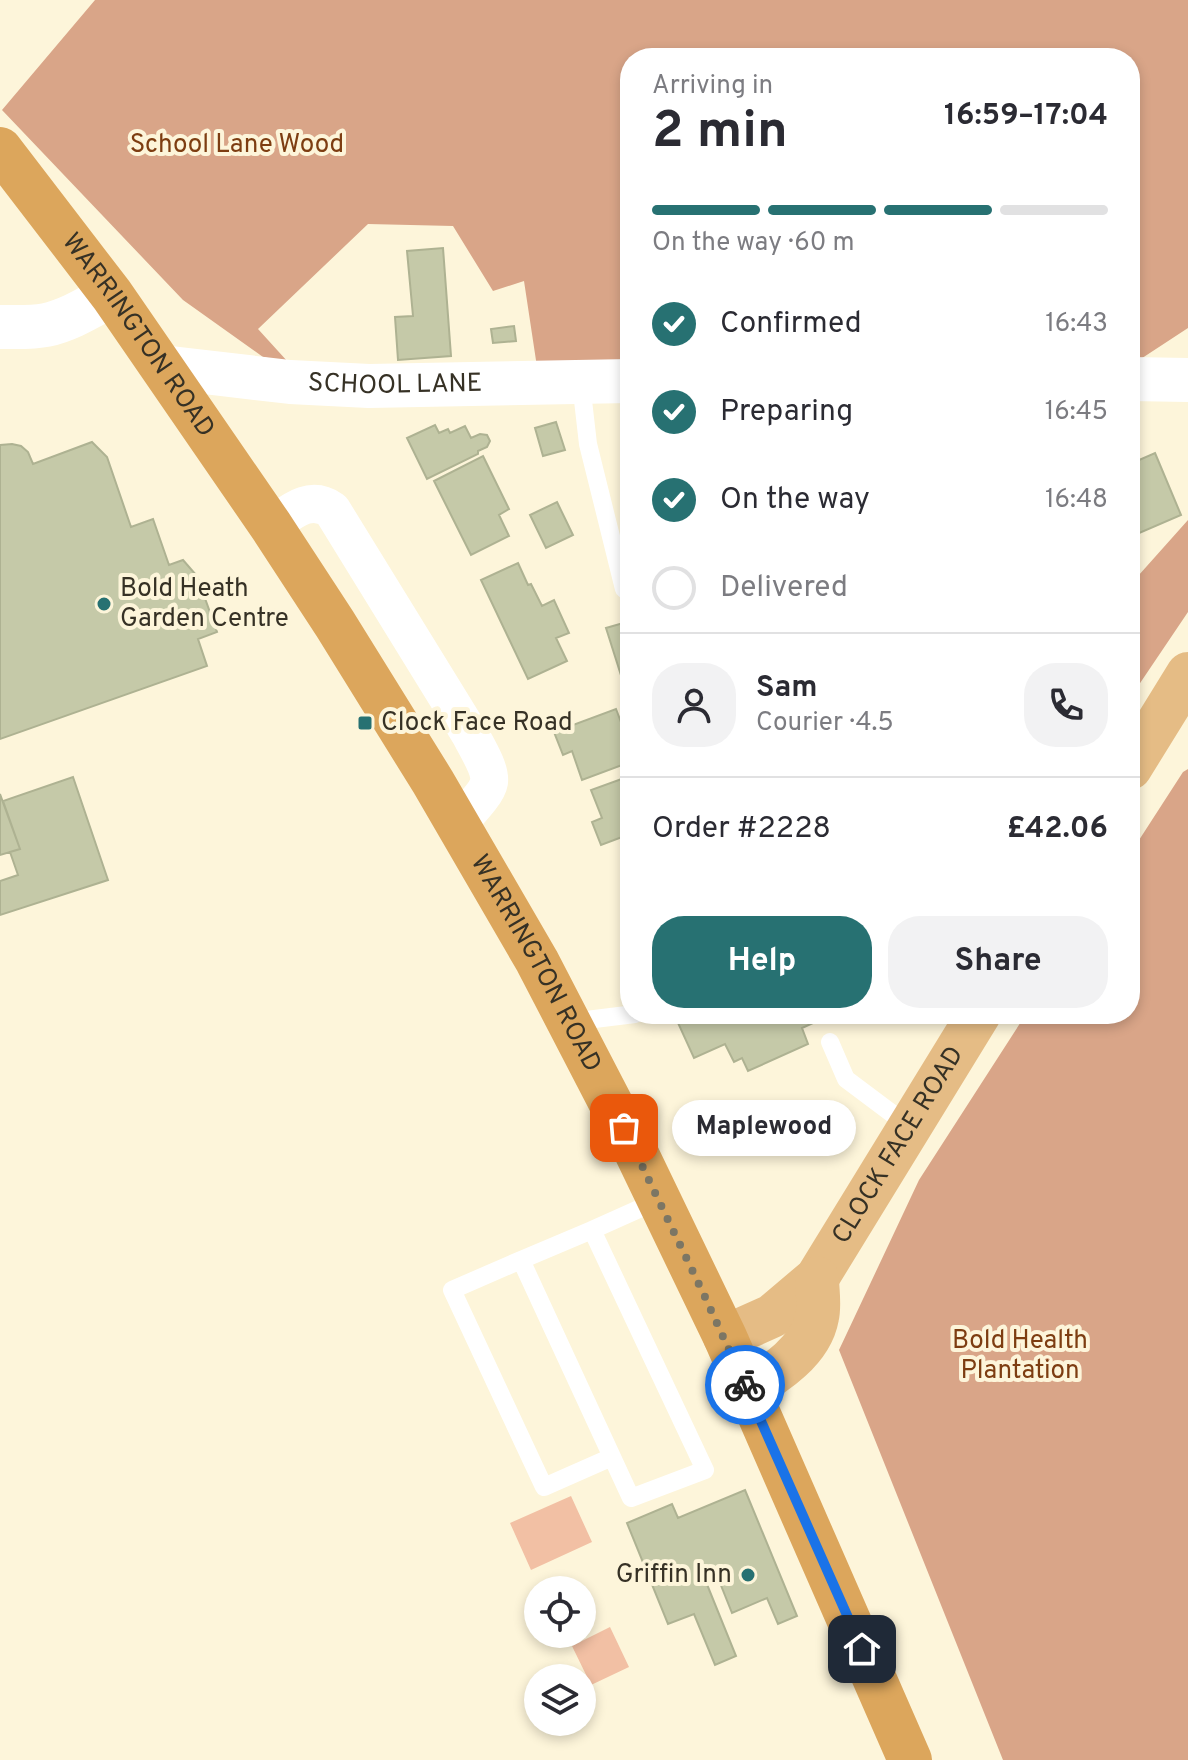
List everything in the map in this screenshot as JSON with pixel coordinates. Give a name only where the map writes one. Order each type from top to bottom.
[{"type":"highway","name":"WARRINGTON ROAD","points":[[0,149],[112,295],[271,526],[458,824],[569,1022],[659,1200],[725,1337],[910,1760]]},
{"type":"main road","points":[[1140,752],[1188,674]]},
{"type":"main road","name":"CLOCK FACE ROAD","points":[[725,1337],[772,1316],[817,1278],[973,1024]]},
{"type":"main road","points":[[747,1389],[767,1379],[792,1360],[809,1336],[817,1317],[817,1278]]},
{"type":"street","points":[[0,327],[47,325],[112,295]]},
{"type":"street","name":"SCHOOL LANE","points":[[162,367],[290,382],[369,386],[620,381]]},
{"type":"street","points":[[1140,379],[1188,380]]},
{"type":"street","name":"WARRINGTON ROAD","points":[[271,526],[300,507],[313,503],[323,504],[332,510],[484,761],[489,781],[485,791],[458,824]]},
{"type":"lane","points":[[581,383],[588,444],[620,573]]},
{"type":"lane","points":[[569,1022],[620,1016]]},
{"type":"lane","points":[[830,1042],[846,1079],[910,1127]]},
{"type":"lane","points":[[612,1457],[544,1487],[452,1290],[659,1200]]},
{"type":"lane","points":[[521,1260],[631,1498],[705,1470],[592,1230]]},
{"type":"shaded area","points":[[571,1496],[592,1542],[531,1570],[510,1523]]},
{"type":"shaded area","points":[[610,1627],[629,1667],[596,1683],[596,1664],[581,1664],[573,1648],[596,1648],[596,1634]]},
{"type":"green space","name":"School Lane Wood","points":[[95,0],[1188,0],[1188,328],[1140,359],[1140,48],[620,48],[620,365],[537,367],[524,281],[493,291],[453,226],[368,224],[258,329],[288,362],[263,357],[183,300],[2,110]]},
{"type":"green space","points":[[1188,520],[1188,612],[1140,683],[1140,574]]},
{"type":"green space","name":"Bold Health Plantation","points":[[1188,769],[1188,1760],[1003,1760],[839,1350],[919,1180],[1020,1024],[1140,1024],[1140,839],[1183,772]]},
{"type":"building","points":[[443,248],[451,356],[398,360],[395,317],[413,316],[407,251]]},
{"type":"building","points":[[514,326],[516,341],[493,343],[491,329]]},
{"type":"building","points":[[556,422],[565,450],[543,456],[535,428]]},
{"type":"building","points":[[435,425],[439,433],[448,429],[450,433],[465,426],[471,438],[487,435],[490,441],[478,454],[427,479],[407,438]]},
{"type":"building","name":"Bold Heath Garden Centre","points":[[92,442],[107,457],[131,527],[153,519],[169,565],[183,560],[197,576],[217,632],[198,639],[207,666],[0,739],[0,445],[21,446],[28,452],[33,464]]},
{"type":"building","points":[[1155,453],[1181,515],[1140,533],[1140,460]]},
{"type":"building","points":[[483,456],[509,509],[499,515],[509,536],[471,555],[434,481]]},
{"type":"building","points":[[557,502],[573,535],[546,548],[530,515]]},
{"type":"building","points":[[518,563],[542,606],[554,600],[569,633],[556,638],[567,661],[528,679],[481,580]]},
{"type":"building","points":[[620,624],[620,672],[606,628]]},
{"type":"building","points":[[616,709],[620,719],[620,766],[582,780],[572,751],[563,755],[554,732]]},
{"type":"building","points":[[73,777],[108,880],[0,915],[0,881],[18,875],[10,852],[20,849],[3,801]]},
{"type":"building","points":[[620,780],[620,838],[601,845],[592,822],[602,818],[591,790]]},
{"type":"building","points":[[0,794],[20,849],[0,855]]},
{"type":"building","points":[[679,1024],[811,1024],[802,1028],[808,1044],[748,1071],[742,1058],[734,1062],[725,1044],[694,1058]]},
{"type":"building","name":"Griffin Inn","points":[[745,1490],[797,1616],[778,1624],[767,1598],[732,1613],[716,1573],[704,1577],[736,1656],[715,1665],[694,1614],[668,1624],[627,1523],[672,1504],[678,1518]]},
{"type":"way so far","points":[[624,1128],[745,1385]]},
{"type":"place","name":"Bold Heath Garden Centre","points":[[104,604]]},
{"type":"place","name":"Clock Face Road","points":[[365,723]]},
{"type":"place","name":"Maplewood","points":[[624,1128]]},
{"type":"place","name":"Griffin Inn","points":[[748,1575]]},
{"type":"route","points":[[745,1385],[862,1649]]}]
